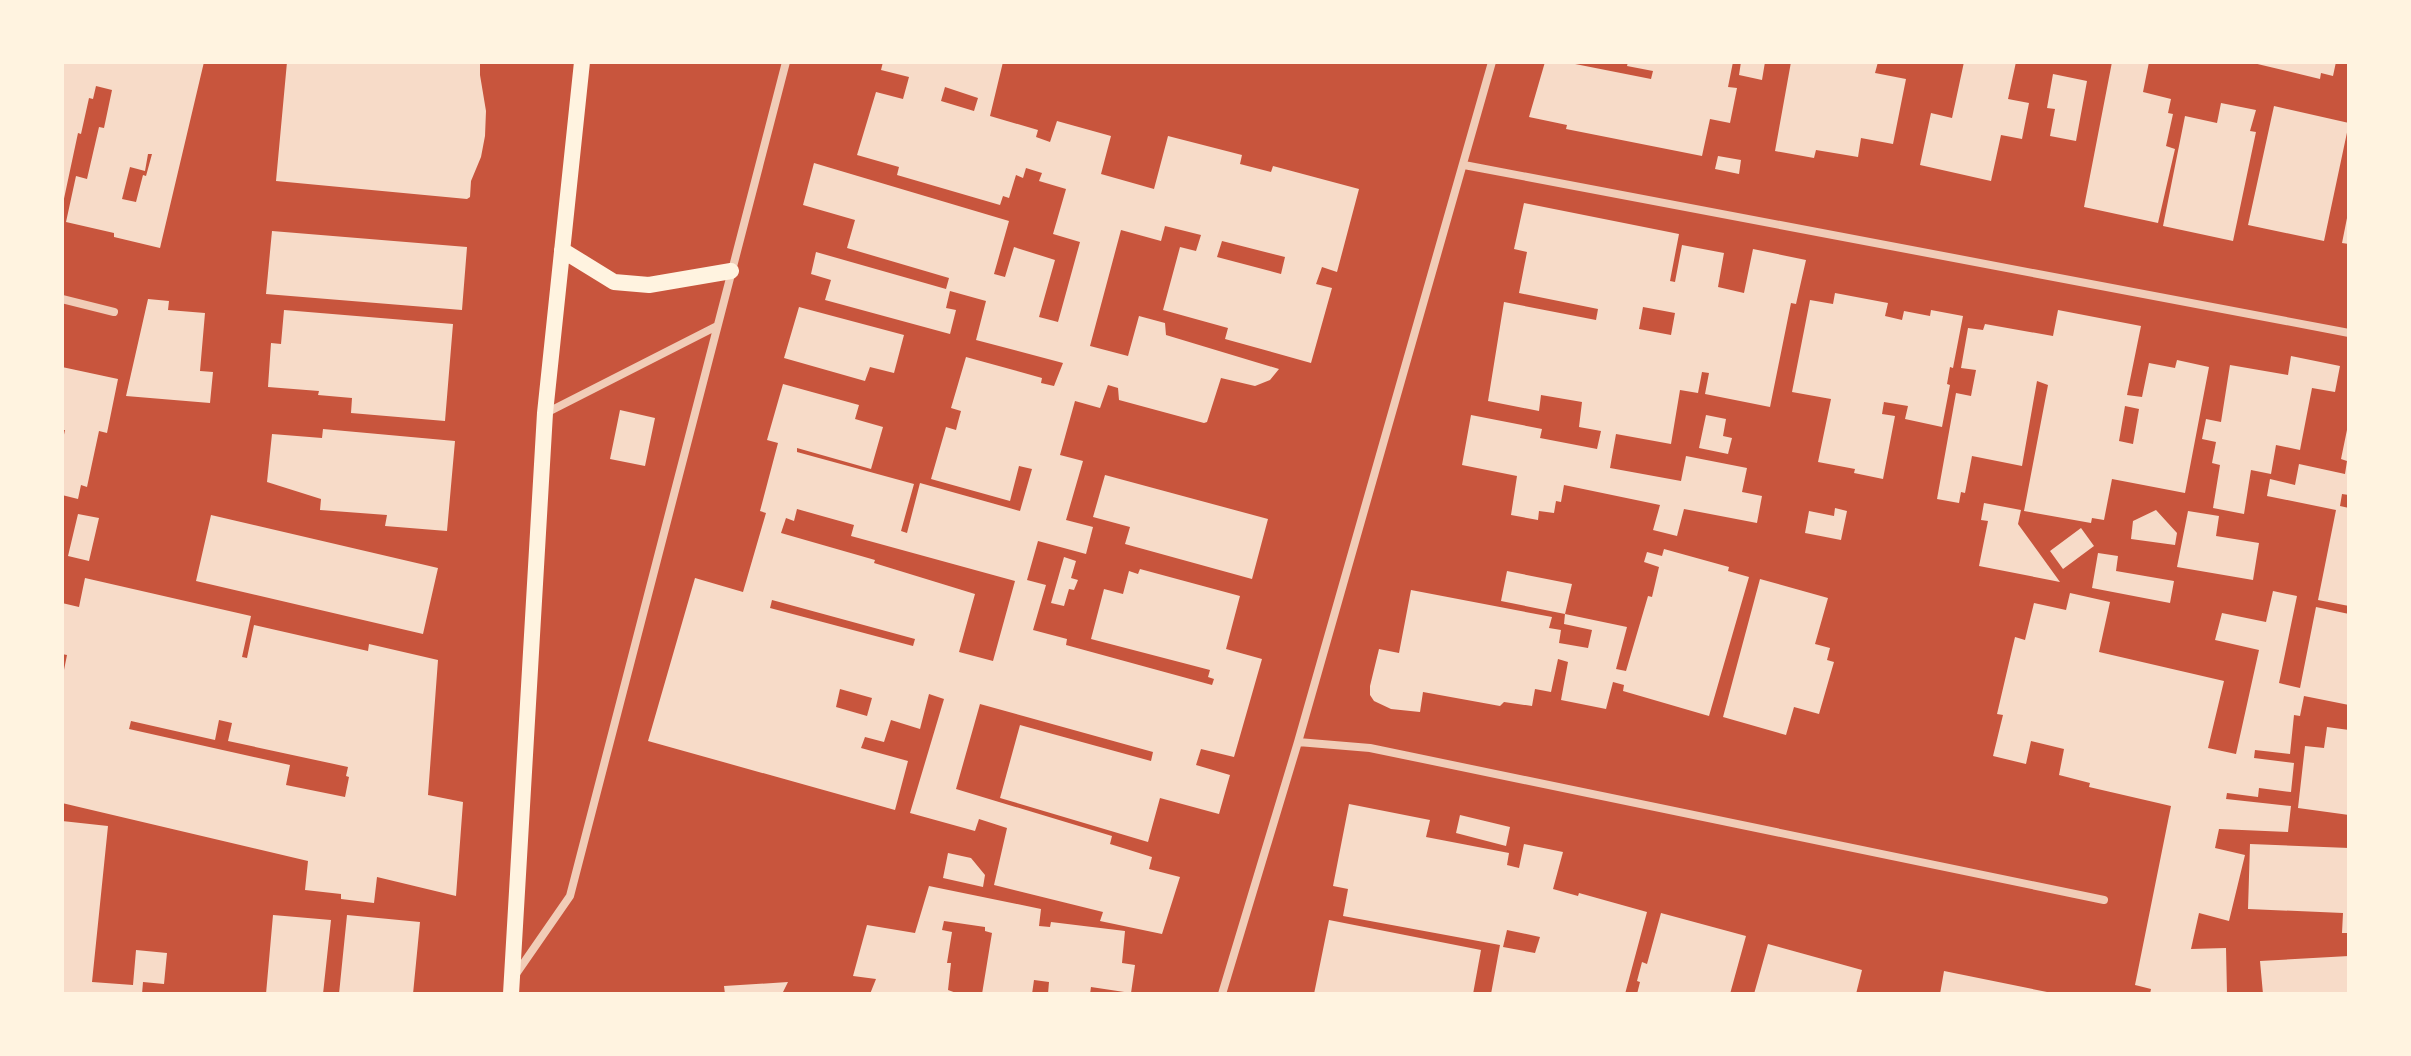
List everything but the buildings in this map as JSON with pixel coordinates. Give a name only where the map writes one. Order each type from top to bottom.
[{"type":"main road","points":[[512,986],[545,413],[582,62]]},
{"type":"main road","points":[[562,250],[614,282],[649,285],[731,271]]},
{"type":"street","points":[[512,986],[570,896],[786,62]]},
{"type":"street","points":[[1222,994],[1298,742],[1492,62]]},
{"type":"street","points":[[1464,165],[2349,333]]},
{"type":"street","points":[[62,299],[114,312]]},
{"type":"street","points":[[545,413],[717,326]]},
{"type":"street","points":[[1298,742],[1370,748],[2104,900]]}]
